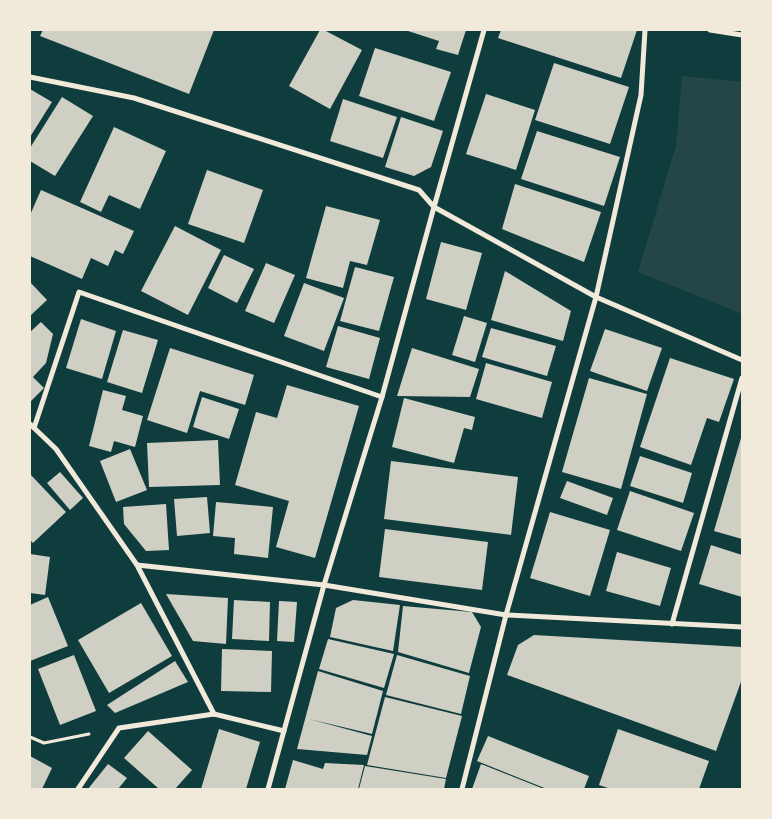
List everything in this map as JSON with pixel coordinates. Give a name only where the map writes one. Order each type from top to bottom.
[{"type":"street","points":[[268,789],[324,585],[382,397],[484,30]]},
{"type":"street","points":[[462,789],[506,615],[596,297],[641,95],[645,30]]},
{"type":"street","points":[[710,30],[742,35]]},
{"type":"street","points":[[30,77],[143,101],[419,190],[434,206],[596,297],[742,360]]},
{"type":"street","points":[[214,714],[137,565],[56,449],[32,426],[78,292],[382,397]]},
{"type":"street","points":[[672,624],[742,378]]},
{"type":"street","points":[[137,565],[324,585],[506,615],[742,628]]},
{"type":"street","points":[[78,789],[119,728],[214,714],[284,731]]},
{"type":"path","points":[[30,737],[44,743],[119,728]]},
{"type":"shaded area","points":[[682,76],[742,82],[742,314],[638,272],[676,146]]},
{"type":"building","points":[[43,30],[214,30],[189,94],[40,36]]},
{"type":"building","points":[[320,30],[324,30],[362,50],[330,109],[289,86]]},
{"type":"building","points":[[405,30],[466,30],[458,55],[436,49],[439,41]]},
{"type":"building","points":[[501,30],[637,30],[621,78],[498,38]]},
{"type":"building","points":[[375,48],[451,72],[434,121],[359,96]]},
{"type":"building","points":[[554,63],[629,87],[610,144],[535,120]]},
{"type":"building","points":[[30,89],[52,102],[30,137]]},
{"type":"building","points":[[486,94],[535,110],[516,170],[466,154]]},
{"type":"building","points":[[62,97],[93,116],[55,176],[30,161],[30,148]]},
{"type":"building","points":[[343,99],[397,117],[383,158],[330,141]]},
{"type":"building","points":[[401,117],[443,131],[431,167],[414,176],[385,167]]},
{"type":"building","points":[[114,127],[166,151],[140,209],[109,195],[101,212],[80,202]]},
{"type":"building","points":[[537,131],[620,157],[604,206],[521,179]]},
{"type":"building","points":[[207,170],[263,190],[244,243],[188,224]]},
{"type":"building","points":[[515,184],[601,212],[584,262],[502,229]]},
{"type":"building","points":[[41,190],[134,231],[123,254],[115,250],[108,266],[91,258],[82,279],[30,256],[30,215]]},
{"type":"building","points":[[326,206],[380,220],[367,265],[350,261],[343,288],[306,278]]},
{"type":"building","points":[[175,226],[221,250],[188,315],[141,291]]},
{"type":"building","points":[[441,242],[482,253],[466,310],[426,299]]},
{"type":"building","points":[[224,255],[254,269],[237,303],[208,288]]},
{"type":"building","points":[[266,263],[295,275],[274,323],[245,311]]},
{"type":"building","points":[[355,267],[394,277],[379,331],[340,321]]},
{"type":"building","points":[[505,271],[571,311],[563,341],[491,320]]},
{"type":"building","points":[[30,282],[47,300],[30,316]]},
{"type":"building","points":[[304,283],[344,298],[324,351],[284,336]]},
{"type":"building","points":[[464,316],[487,323],[475,362],[452,355]]},
{"type":"building","points":[[81,319],[116,331],[102,379],[66,368]]},
{"type":"building","points":[[41,322],[53,334],[46,363],[33,377],[44,388],[30,402],[30,332]]},
{"type":"building","points":[[338,326],[380,338],[369,379],[326,367]]},
{"type":"building","points":[[491,328],[556,346],[547,376],[482,357]]},
{"type":"building","points":[[605,329],[662,348],[647,391],[590,371]]},
{"type":"building","points":[[123,330],[158,340],[142,393],[107,382]]},
{"type":"building","points":[[170,348],[254,375],[245,405],[200,391],[187,433],[147,420]]},
{"type":"building","points":[[412,348],[479,369],[470,397],[397,396]]},
{"type":"building","points":[[670,358],[734,379],[719,422],[707,418],[691,465],[640,447]]},
{"type":"building","points":[[486,363],[552,382],[542,418],[476,399]]},
{"type":"building","points":[[589,378],[647,394],[621,489],[562,472]]},
{"type":"building","points":[[287,385],[359,406],[315,558],[276,547],[289,501],[235,485],[256,412],[277,418]]},
{"type":"building","points":[[103,390],[126,396],[122,410],[143,416],[135,447],[114,441],[111,452],[89,446]]},
{"type":"building","points":[[202,397],[239,409],[229,439],[193,427]]},
{"type":"building","points":[[404,398],[475,417],[472,430],[464,428],[454,463],[392,447]]},
{"type":"building","points":[[742,438],[742,539],[714,531]]},
{"type":"building","points":[[218,440],[220,485],[149,487],[147,443]]},
{"type":"building","points":[[130,449],[147,490],[116,502],[100,461]]},
{"type":"building","points":[[640,456],[692,473],[683,503],[630,486]]},
{"type":"building","points":[[391,461],[518,477],[511,535],[384,519]]},
{"type":"building","points":[[60,472],[83,498],[70,510],[47,483]]},
{"type":"building","points":[[30,474],[66,512],[33,543],[30,540]]},
{"type":"building","points":[[567,481],[613,498],[607,515],[560,498]]},
{"type":"building","points":[[630,491],[694,513],[681,551],[617,530]]},
{"type":"building","points":[[207,497],[210,533],[177,536],[174,499]]},
{"type":"building","points":[[216,502],[273,507],[268,558],[234,554],[235,538],[213,536]]},
{"type":"building","points":[[166,504],[169,550],[146,551],[124,524],[123,507]]},
{"type":"building","points":[[550,512],[610,530],[590,596],[530,578]]},
{"type":"building","points":[[385,529],[488,542],[482,590],[379,577]]},
{"type":"building","points":[[711,545],[742,555],[742,597],[699,584]]},
{"type":"building","points":[[617,552],[671,568],[660,606],[606,591]]},
{"type":"building","points":[[30,554],[50,557],[45,595],[30,593]]},
{"type":"building","points":[[166,594],[228,598],[226,644],[193,641]]},
{"type":"building","points":[[48,597],[68,646],[30,661],[30,605]]},
{"type":"building","points":[[234,600],[270,602],[269,641],[232,639]]},
{"type":"building","points":[[353,600],[400,605],[393,651],[330,637],[336,608]]},
{"type":"building","points":[[279,601],[297,602],[294,642],[277,641]]},
{"type":"building","points":[[141,603],[172,656],[109,693],[78,640]]},
{"type":"building","points":[[403,606],[472,612],[481,627],[469,673],[398,652]]},
{"type":"building","points":[[534,635],[742,647],[742,679],[716,751],[507,675],[518,645]]},
{"type":"building","points":[[328,639],[394,654],[384,688],[319,669]]},
{"type":"building","points":[[222,649],[272,651],[271,692],[221,691]]},
{"type":"building","points":[[74,655],[96,711],[60,725],[38,669]]},
{"type":"building","points":[[397,655],[470,676],[461,714],[386,695]]},
{"type":"building","points":[[175,661],[188,682],[115,713],[107,705]]},
{"type":"building","points":[[318,671],[383,691],[372,734],[309,719],[372,736],[367,755],[297,749]]},
{"type":"building","points":[[385,697],[462,716],[446,778],[367,765]]},
{"type":"building","points":[[219,729],[260,742],[246,789],[201,789]]},
{"type":"building","points":[[618,729],[709,761],[699,789],[611,789],[599,785]]},
{"type":"building","points":[[148,731],[192,770],[175,789],[159,789],[124,758]]},
{"type":"building","points":[[488,736],[589,776],[584,789],[547,789],[477,761]]},
{"type":"building","points":[[30,756],[52,768],[42,789],[30,789]]},
{"type":"building","points":[[293,760],[323,769],[325,763],[364,765],[358,789],[285,789]]},
{"type":"building","points":[[108,764],[127,778],[118,789],[88,789]]},
{"type":"building","points":[[481,764],[544,789],[472,789]]},
{"type":"building","points":[[365,766],[446,779],[444,789],[359,789]]}]
